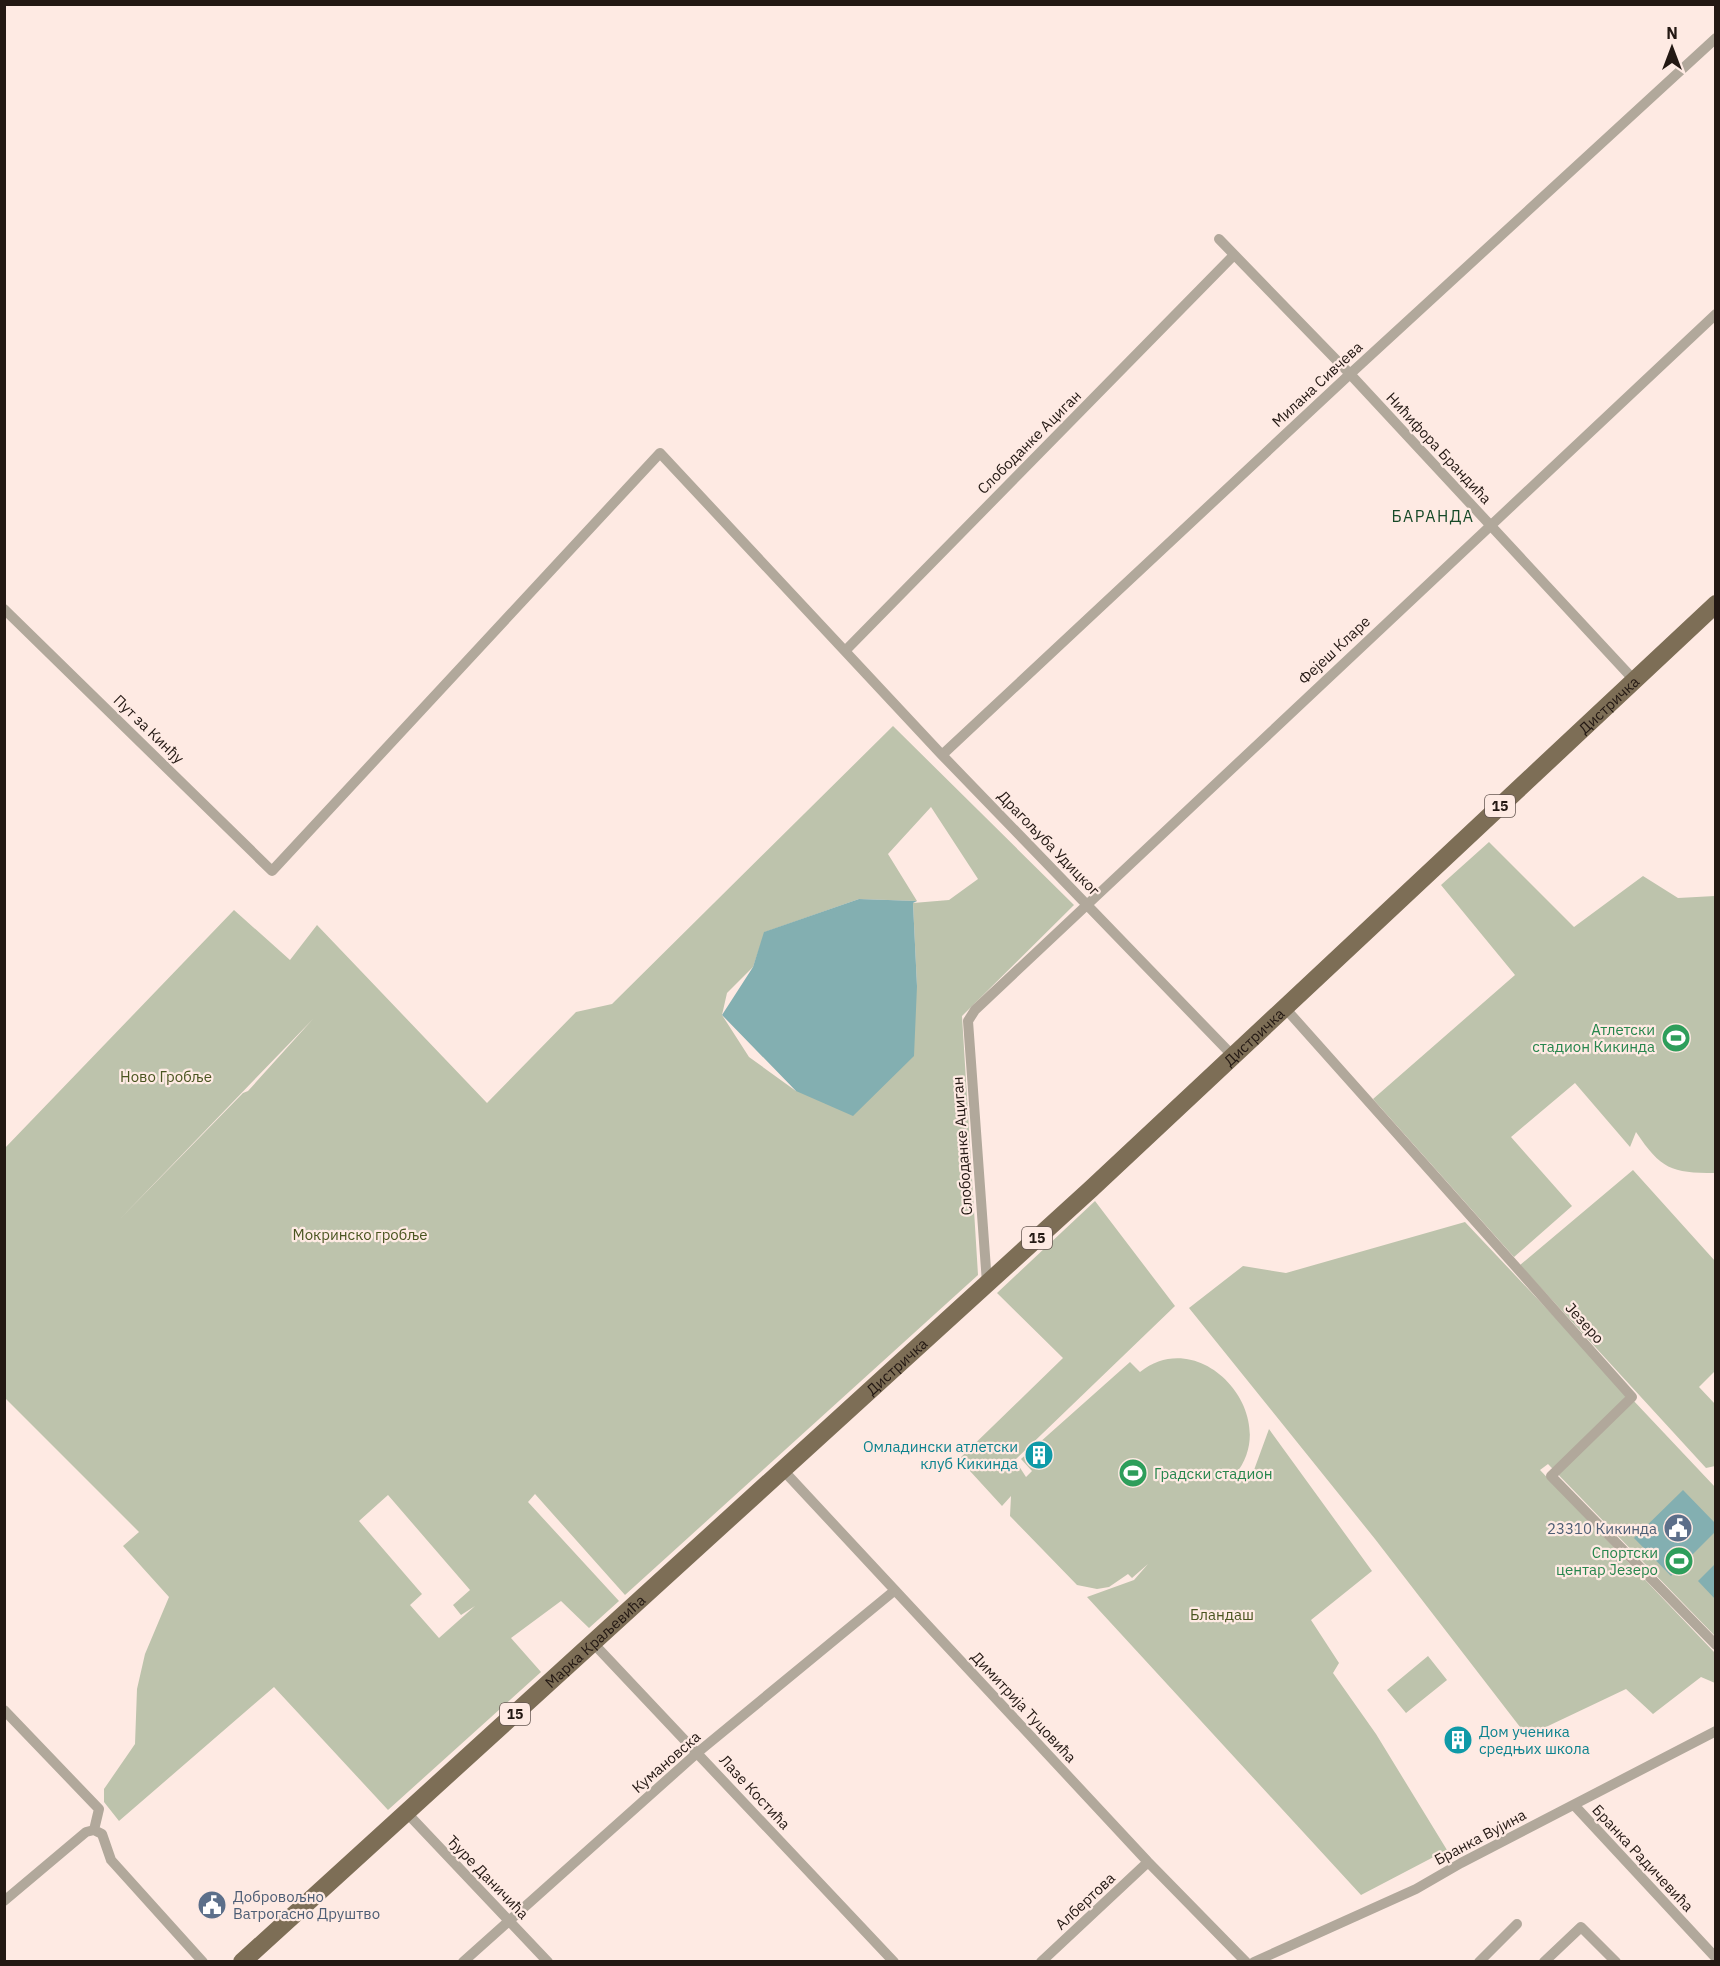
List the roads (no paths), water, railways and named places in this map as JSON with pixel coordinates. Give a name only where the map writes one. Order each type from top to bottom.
[{"type":"main road","name":"Дистричка","points":[[785,1468],[1285,1008],[1716,604]]},
{"type":"main road","name":"Марка Краљевића","points":[[242,1962],[785,1468]]},
{"type":"street","name":"Милана Сивчева","points":[[942,755],[1350,374],[1716,38]]},
{"type":"street","name":"Нићифора Брандића","points":[[1219,239],[1350,374],[1634,680]]},
{"type":"street","name":"Слободанке Ациган","points":[[846,650],[1233,256]]},
{"type":"street","name":"Фејеш Кларе","points":[[975,1010],[1716,314]]},
{"type":"street","name":"Драгољуба Удицког","points":[[272,870],[660,453],[942,755],[1233,1056]]},
{"type":"street","name":"Пут за Кинђу","points":[[4,609],[272,870]]},
{"type":"street","name":"Језеро","points":[[1285,1008],[1632,1397],[1551,1476],[1716,1646]]},
{"type":"street","name":"Слободанке Ациган","points":[[975,1010],[968,1021],[987,1283]]},
{"type":"street","name":"Димитрија Туцовића","points":[[785,1468],[894,1591],[1148,1862],[1246,1962]]},
{"type":"street","name":"Кумановска","points":[[463,1962],[697,1753],[894,1591]]},
{"type":"street","name":"Лазе Костића","points":[[594,1644],[894,1962]]},
{"type":"street","points":[[4,1710],[99,1809],[94,1830]]},
{"type":"street","name":"Бранка Вујина","points":[[1254,1962],[1416,1889],[1461,1863],[1716,1731]]},
{"type":"street","name":"Бранка Радичевића","points":[[1574,1805],[1716,1958]]},
{"type":"street","name":"Ђуре Даничића","points":[[406,1812],[548,1962]]},
{"type":"street","points":[[4,1901],[86,1832],[94,1830],[102,1834],[111,1860],[202,1962]]},
{"type":"street","name":"Албертова","points":[[1041,1962],[1148,1862]]},
{"type":"street","points":[[1479,1962],[1517,1924]]},
{"type":"street","points":[[1544,1962],[1581,1927],[1614,1959]]},
{"type":"water","points":[[859,899],[917,901],[913,903],[917,986],[914,1056],[853,1116],[796,1091],[722,1015],[753,967],[764,932]]},
{"type":"water","points":[[1683,1490],[1715,1523],[1715,1532],[1671,1576],[1634,1538]]},
{"type":"water","points":[[1715,1564],[1715,1599],[1698,1581]]},
{"type":"place","name":"Атлетски стадион Кикинда","points":[[1676,1038]]},
{"type":"place","name":"Омладински атлетски клуб Кикинда","points":[[1039,1455]]},
{"type":"place","name":"Градски стадион","points":[[1133,1473]]},
{"type":"place","name":"23310 Кикинда","points":[[1678,1528]]},
{"type":"place","name":"Спортски центар Језеро","points":[[1679,1561]]},
{"type":"place","name":"Дом ученика средњих школа","points":[[1458,1740]]},
{"type":"place","name":"Добровољно Ватрогасно Друштво","points":[[212,1905]]},
{"type":"district","name":"БАРАНДА","points":[[1433,516]]},
{"type":"park label","name":"Ново Гробље","points":[[166,1076]]},
{"type":"park label","name":"Мокринско гробље","points":[[360,1234]]},
{"type":"park label","name":"Бландаш","points":[[1222,1614]]}]
